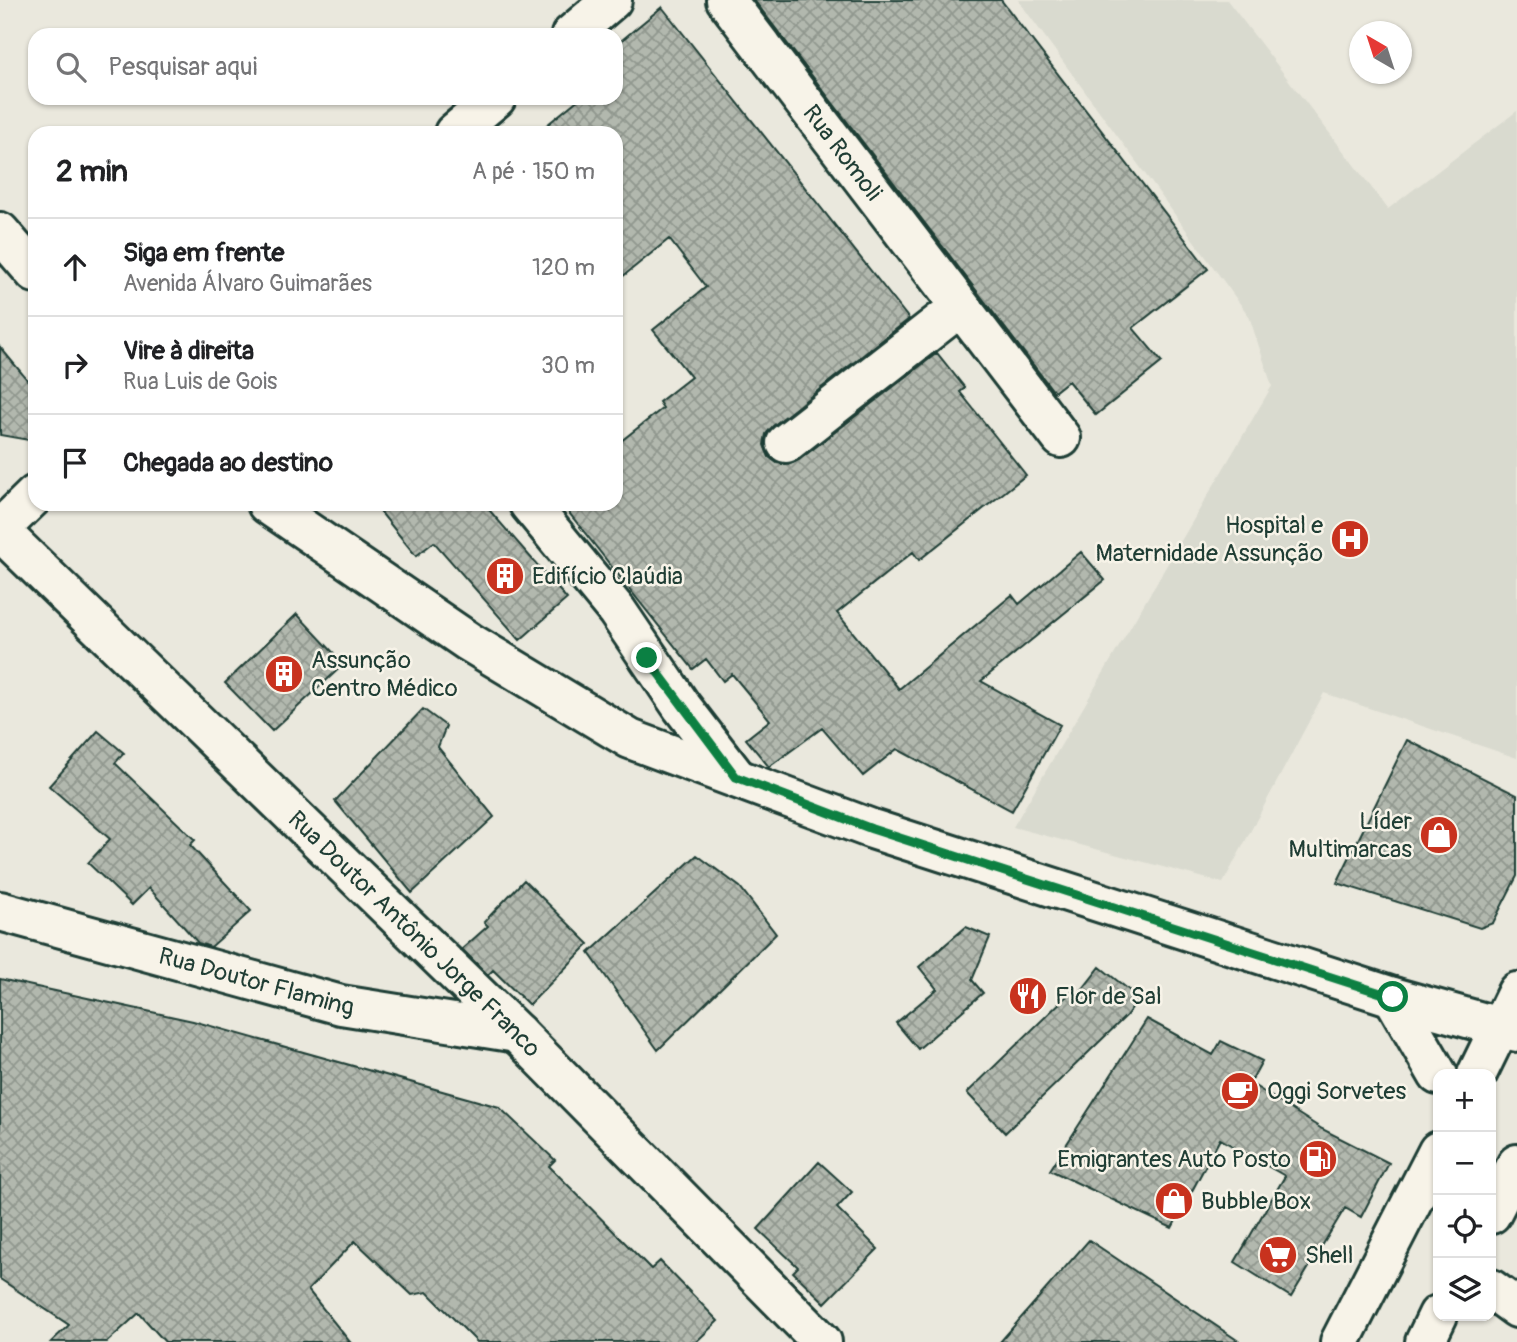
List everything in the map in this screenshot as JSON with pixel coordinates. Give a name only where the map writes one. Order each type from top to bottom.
[{"type":"street","points":[[579,28],[612,0]]},
{"type":"street","name":"Rua Romoli","points":[[726,0],[1061,438]]},
{"type":"street","points":[[462,126],[488,105]]},
{"type":"street","points":[[0,232],[28,265]]},
{"type":"street","points":[[786,443],[960,307]]},
{"type":"street","points":[[0,530],[28,502]]},
{"type":"street","points":[[277,511],[469,642],[630,739],[872,829],[1393,997],[1509,1029]]},
{"type":"street","points":[[534,511],[617,611],[682,708],[736,777]]},
{"type":"street","name":"Rua Doutor Antônio Jorge Franco","points":[[0,530],[516,1033],[822,1342]]},
{"type":"street","name":"Rua Doutor Flaming","points":[[0,911],[341,1005],[516,1033]]},
{"type":"street","points":[[1481,1069],[1509,1029],[1517,992]]},
{"type":"street","points":[[1393,997],[1435,1069]]},
{"type":"street","points":[[1340,1342],[1433,1161]]},
{"type":"street","points":[[1496,1204],[1517,1164]]},
{"type":"street","points":[[1496,1293],[1517,1308]]},
{"type":"street","points":[[1424,1342],[1435,1321]]},
{"type":"shaded area","name":"Hospital e Maternidade Assunção","points":[[1018,0],[1227,0],[1388,209],[1517,111],[1517,758],[1324,693],[1223,883],[1013,827],[1272,386],[1249,316]]},
{"type":"building","points":[[754,0],[1001,0],[1208,269],[1133,328],[1162,362],[1096,415],[1068,381],[1054,392]]},
{"type":"building","points":[[662,7],[909,319],[773,426],[766,434],[764,445],[769,457],[777,463],[788,465],[799,460],[937,353],[965,388],[960,392],[1026,475],[919,560],[913,552],[837,613],[899,689],[1012,595],[1019,604],[1081,552],[1105,580],[981,681],[1060,725],[1012,811],[897,749],[863,776],[822,728],[769,767],[746,739],[770,720],[732,674],[723,681],[706,659],[693,669],[568,511],[623,511],[623,439],[663,408],[659,402],[691,377],[653,330],[706,287],[669,239],[623,276],[623,126],[546,126],[571,105],[623,105],[623,39]]},
{"type":"building","points":[[0,347],[28,381],[28,440],[0,435]]},
{"type":"building","name":"Edifício Claúdia","points":[[380,511],[490,511],[567,599],[520,640],[434,542],[416,556]]},
{"type":"building","name":"Assunção Centro Médico","points":[[297,614],[344,664],[272,731],[225,683]]},
{"type":"building","points":[[423,709],[446,726],[438,747],[494,817],[412,893],[335,801]]},
{"type":"building","points":[[98,731],[124,753],[115,763],[195,840],[190,845],[251,911],[211,947],[198,943],[149,888],[132,905],[88,863],[110,839],[49,786]]},
{"type":"building","name":"Líder Multimarcas","points":[[1407,740],[1517,795],[1517,876],[1493,923],[1480,928],[1337,883]]},
{"type":"building","points":[[697,855],[740,887],[776,934],[658,1050],[589,953]]},
{"type":"building","points":[[524,880],[589,944],[529,1005],[493,970],[488,975],[462,949],[488,926],[484,922]]},
{"type":"building","points":[[966,927],[990,937],[972,980],[983,993],[918,1049],[896,1023],[937,989],[919,967]]},
{"type":"building","points":[[1100,967],[1139,998],[1126,1016],[1005,1133],[967,1093],[1073,990],[1078,995]]},
{"type":"building","points":[[0,979],[193,1021],[499,1107],[555,1160],[549,1166],[651,1269],[660,1261],[718,1321],[696,1342],[477,1342],[427,1292],[412,1295],[355,1241],[308,1290],[350,1342],[165,1342],[139,1313],[107,1342],[51,1342],[69,1325],[0,1279]]},
{"type":"building","points":[[1147,1019],[1213,1055],[1221,1041],[1262,1061],[1250,1083],[1322,1129],[1389,1163],[1361,1217],[1345,1208],[1291,1297],[1235,1262],[1285,1176],[1220,1139],[1172,1228],[1050,1170]]},
{"type":"building","points":[[819,1162],[852,1192],[837,1208],[878,1249],[825,1303],[793,1272],[798,1267],[758,1229]]},
{"type":"building","points":[[1089,1240],[1240,1342],[1000,1342]]},
{"type":"place","name":"Hospital e Maternidade Assunção","points":[[1350,539]]},
{"type":"place","name":"Edifício Claúdia","points":[[505,576]]},
{"type":"place","name":"Assunção Centro Médico","points":[[284,674]]},
{"type":"place","name":"Líder Multimarcas","points":[[1439,835]]},
{"type":"place","name":"Flor de Sal","points":[[1028,996]]},
{"type":"place","name":"Oggi Sorvetes","points":[[1240,1091]]},
{"type":"place","name":"Emigrantes Auto Posto","points":[[1318,1159]]},
{"type":"place","name":"Bubble Box","points":[[1174,1201]]},
{"type":"place","name":"Shell","points":[[1278,1255]]},
{"type":"route","points":[[647,658],[736,777],[872,829],[1393,997]]}]
